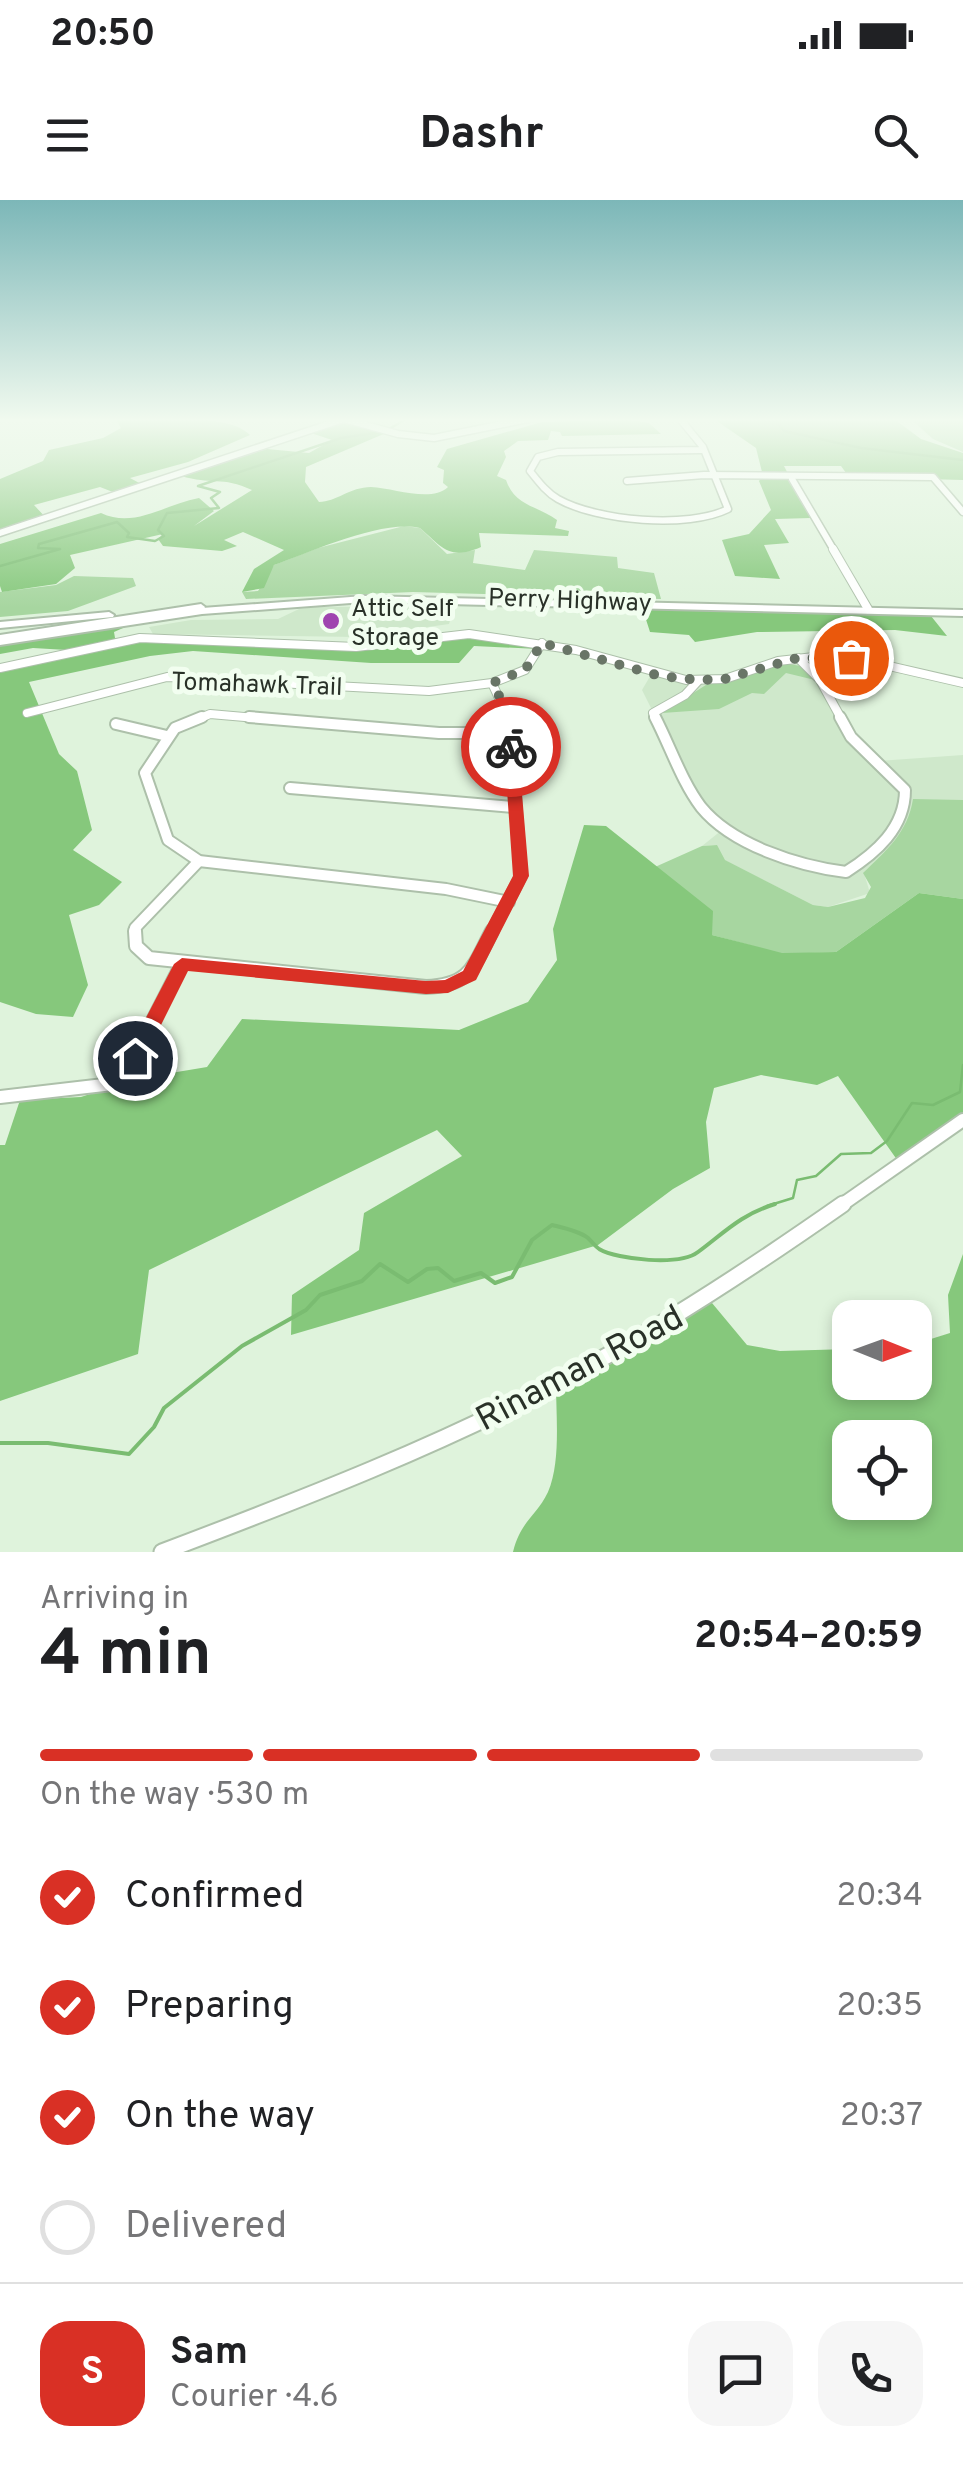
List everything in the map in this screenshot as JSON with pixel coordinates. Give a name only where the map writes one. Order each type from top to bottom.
[{"type":"highway","name":"Perry Highway","points":[[202,607],[340,596],[437,594],[963,610]]},
{"type":"highway","name":"Perry Highway","points":[[0,640],[212,610],[364,599],[963,610]]},
{"type":"highway","points":[[0,625],[202,607]]},
{"type":"main road","name":"Perry Highway","points":[[0,640],[202,607]]},
{"type":"street","points":[[0,533],[154,482]]},
{"type":"street","points":[[541,482],[555,498],[572,506],[612,515],[703,519],[728,510],[716,482]]},
{"type":"street","points":[[794,482],[868,609]]},
{"type":"street","points":[[937,482],[963,512]]},
{"type":"street","points":[[0,668],[140,638],[356,646],[469,634],[542,643],[660,676],[698,680],[725,679],[797,658],[862,660],[963,682]]},
{"type":"street","points":[[200,861],[135,928],[136,946],[148,958],[448,986],[469,976],[521,876],[508,712],[492,683],[525,670],[542,643]]},
{"type":"street","points":[[698,680],[685,695],[653,713],[699,804],[722,830],[834,873],[850,870],[894,829],[903,813],[905,790],[851,737],[820,680],[797,658]]},
{"type":"street","name":"Tomahawk Trail","points":[[26,713],[167,677],[429,691],[492,683]]},
{"type":"street","points":[[509,902],[446,889],[200,861],[168,840],[146,780],[148,765],[167,736],[184,720],[222,714],[439,733],[510,732]]},
{"type":"street","points":[[116,724],[167,736]]},
{"type":"street","points":[[290,788],[514,807]]},
{"type":"street","points":[[0,1096],[121,1083],[182,964]]},
{"type":"street","name":"Rinaman Road","points":[[162,1552],[390,1464],[556,1383],[738,1276],[963,1120]]},
{"type":"shaded area","points":[[454,606],[449,624],[357,637],[153,634],[149,627],[191,620],[278,619],[299,609],[317,607]]},
{"type":"shaded area","points":[[797,657],[811,667],[844,727],[878,761],[963,755],[963,800],[943,801],[911,816],[890,848],[864,873],[870,893],[828,907],[813,905],[724,860],[716,845],[702,846],[722,830],[699,804],[642,690],[652,673],[710,680]]},
{"type":"green space","points":[[0,482],[143,485],[118,494],[100,487],[34,505],[47,519],[0,533]]},
{"type":"green space","points":[[223,482],[305,482],[319,502],[371,487],[432,494],[448,487],[443,483],[507,482],[521,500],[557,520],[555,528],[569,531],[568,536],[479,533],[481,547],[461,553],[447,550],[420,528],[386,528],[274,565],[264,588],[242,592],[254,569],[284,550],[243,532],[224,540],[237,546],[222,551],[163,546],[158,539],[163,534],[70,555],[75,568],[56,584],[2,592],[0,586],[0,544],[101,513],[138,517],[199,498],[214,511],[194,526],[252,490]]},
{"type":"green space","points":[[759,482],[792,482],[811,518],[775,519],[789,543],[764,545],[780,579],[735,576],[722,540],[749,534],[771,510]]},
{"type":"green space","points":[[404,526],[420,528],[447,554],[475,550],[473,563],[525,570],[534,550],[617,557],[618,568],[654,573],[661,599],[413,592],[246,599],[242,592],[258,591],[274,565],[318,548]]},
{"type":"green space","points":[[74,576],[133,578],[136,586],[68,611],[0,617],[0,592],[56,585]]},
{"type":"green space","points":[[642,607],[931,616],[947,636],[895,630],[757,632],[695,642],[689,635],[650,632]]},
{"type":"green space","points":[[132,624],[114,632],[115,638],[356,647],[490,635],[539,649],[474,646],[459,663],[371,663],[193,651],[150,656],[29,682],[59,754],[77,771],[92,830],[73,850],[122,882],[99,905],[69,915],[88,985],[73,1017],[36,1014],[0,1002],[0,668],[67,650],[33,648],[0,654],[0,646]]},
{"type":"green space","points":[[782,663],[801,666],[815,680],[786,673],[764,694],[752,693],[719,709],[662,713],[709,683],[734,680]]},
{"type":"green space","points":[[913,799],[963,800],[963,899],[919,893],[836,952],[782,954],[712,935],[655,867],[702,846],[717,845],[725,860],[813,905],[828,907],[865,898],[871,887],[863,873],[901,831]]},
{"type":"green space","points":[[584,825],[606,826],[713,911],[712,935],[782,953],[836,952],[919,893],[963,899],[963,1120],[900,1164],[838,1076],[817,1085],[761,1075],[714,1088],[706,1122],[710,1168],[673,1189],[598,1245],[291,1335],[292,1295],[359,1250],[364,1213],[462,1156],[437,1130],[149,1270],[138,1354],[0,1401],[0,1145],[5,1145],[20,1100],[81,1097],[135,1079],[207,1067],[242,1019],[459,1030],[528,1002],[557,960],[553,929]]},
{"type":"green space","points":[[963,1254],[963,1552],[513,1552],[552,1480],[557,1439],[556,1383],[707,1297],[747,1345],[780,1351],[832,1350],[832,1400],[932,1400],[932,1339],[950,1333],[948,1295]]},
{"type":"waterway","points":[[0,566],[60,549],[38,548],[39,544],[117,522],[129,533],[127,537],[155,541],[164,536],[158,530],[167,513],[219,508],[211,498],[220,492],[198,486],[210,482]]},
{"type":"waterway","points":[[767,1206],[793,1198],[797,1180],[816,1176],[841,1154],[871,1153],[887,1141],[912,1103],[933,1105],[960,1092],[963,1065]]},
{"type":"waterway","points":[[0,1443],[48,1443],[129,1454],[154,1427],[164,1408],[242,1346],[306,1310],[320,1295],[362,1281],[380,1264],[408,1282],[427,1269],[438,1268],[454,1281],[481,1273],[495,1283],[512,1277],[532,1240],[552,1225],[580,1233],[608,1253],[649,1260],[678,1259],[698,1252],[742,1219],[775,1204]]},
{"type":"way so far","points":[[511,747],[508,712],[492,683],[525,670],[542,643],[611,659],[660,676],[698,680],[725,679],[797,658],[851,658]]},
{"type":"place","name":"Attic Self Storage","points":[[331,621]]},
{"type":"route","points":[[135,1058],[182,964],[426,987],[448,986],[469,976],[521,876],[511,747]]}]
